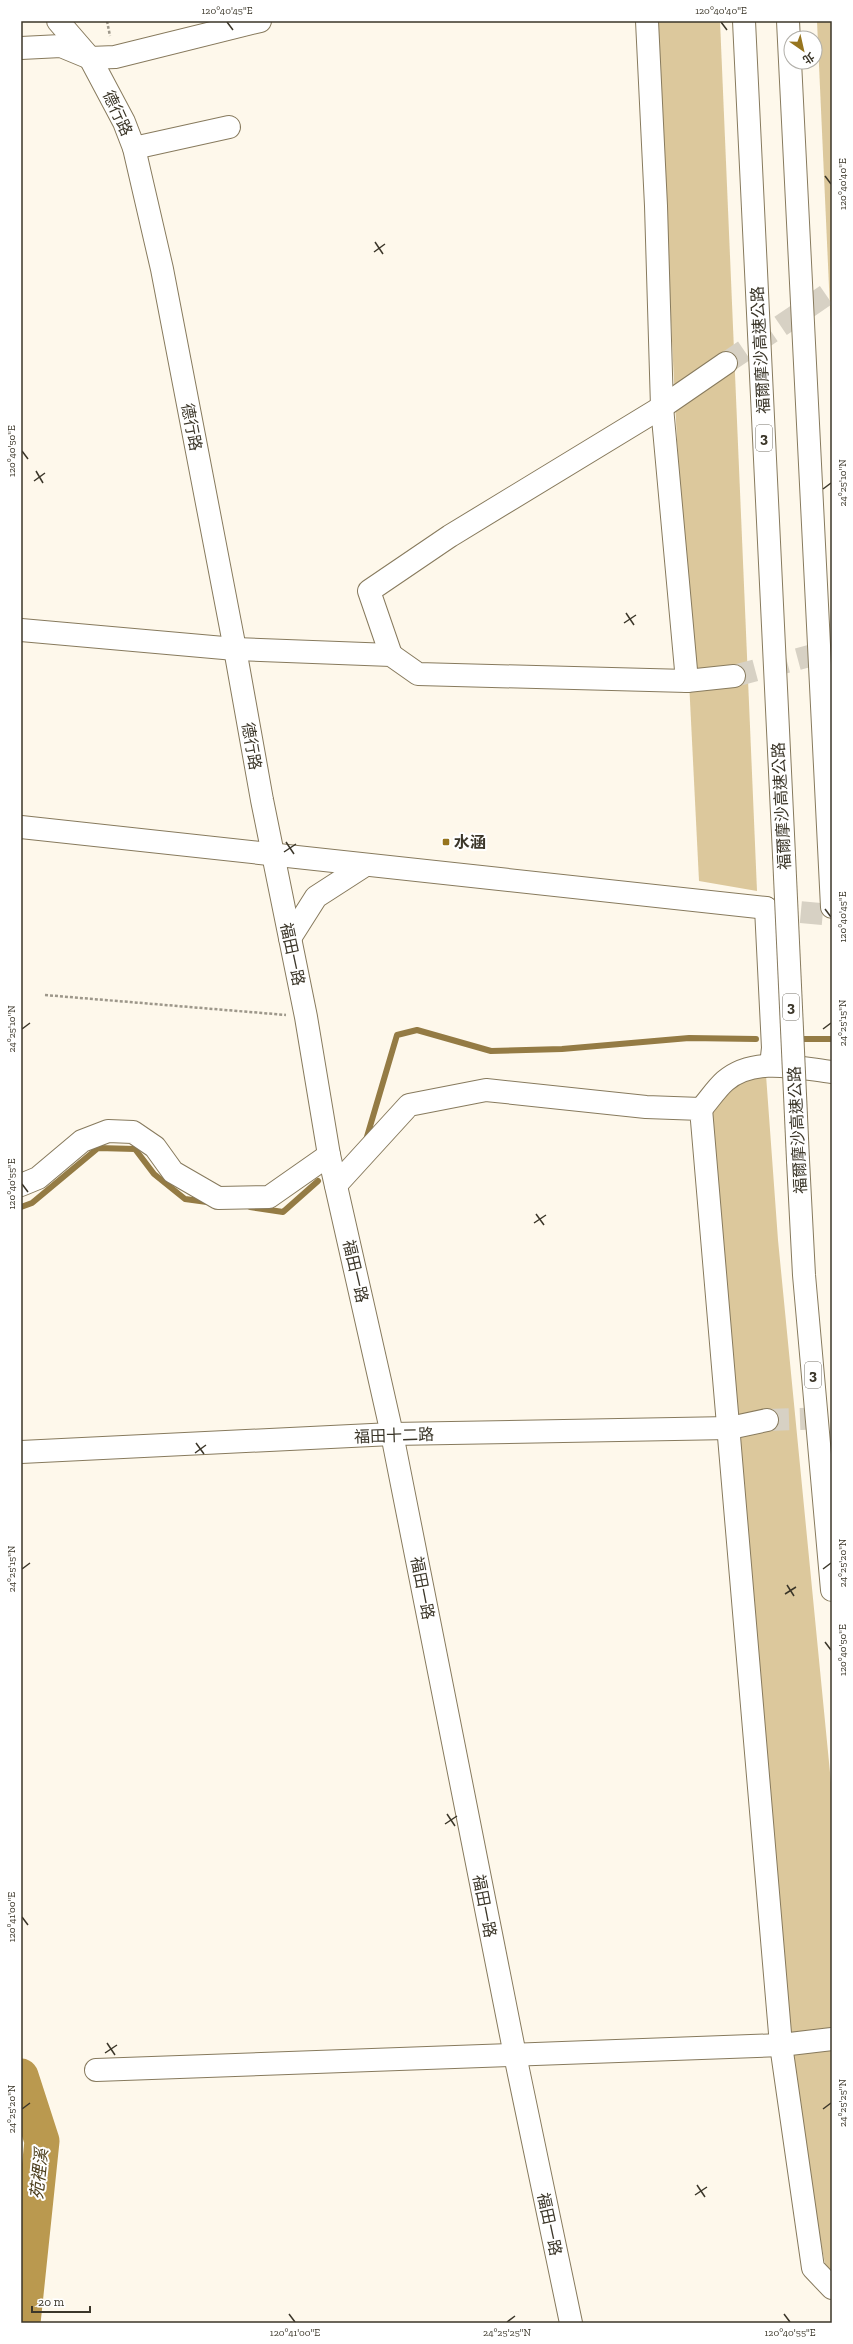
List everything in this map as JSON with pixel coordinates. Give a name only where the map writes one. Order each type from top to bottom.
[{"type":"main road","name":"德行路","points":[[58,21],[90,58],[124,122],[134,148],[162,269],[235,649],[272,854]]},
{"type":"main road","points":[[21,48],[62,46],[90,58],[115,57],[260,21]]},
{"type":"main road","points":[[647,21],[656,206],[662,407],[687,681]]},
{"type":"main road","name":"福爾摩沙高速公路","points":[[744,21],[804,1275],[832,1590]]},
{"type":"main road","points":[[788,21],[832,907]]},
{"type":"main road","points":[[134,148],[229,127]]},
{"type":"main road","points":[[726,362],[662,407],[450,536],[369,591],[391,654],[418,674],[687,681],[734,676]]},
{"type":"main road","points":[[21,630],[235,649],[391,654]]},
{"type":"main road","points":[[21,827],[272,854],[364,866],[766,908],[773,1048],[771,1065]]},
{"type":"main road","name":"福田一路","points":[[272,854],[306,1017],[328,1155],[392,1434],[515,2055],[571,2323]]},
{"type":"main road","points":[[290,938],[316,897],[364,866]]},
{"type":"main road","points":[[832,1072],[771,1065],[747,1070],[726,1080],[701,1109],[730,1428],[781,2045],[813,2268],[832,2288]]},
{"type":"main road","points":[[336,1185],[409,1105],[486,1090],[646,1107],[701,1109]]},
{"type":"main road","points":[[21,1185],[38,1178],[82,1141],[108,1131],[133,1132],[155,1147],[173,1172],[218,1198],[269,1197],[328,1155]]},
{"type":"main road","name":"福田十二路","points":[[21,1452],[392,1434],[730,1428],[767,1420]]},
{"type":"main road","points":[[96,2070],[781,2045],[832,2039]]},
{"type":"path","points":[[45,995],[306,1017]]},
{"type":"shaded area","points":[[656,21],[720,21],[757,891],[699,881]]},
{"type":"shaded area","points":[[817,21],[832,21],[832,353],[819,70],[823,70],[823,30],[817,30]]},
{"type":"shaded area","points":[[766,1075],[778,1240],[832,1793],[832,2273],[826,2269],[813,2203],[787,2004],[706,1122],[723,1096],[735,1085],[743,1081]]},
{"type":"waterway","points":[[366,1140],[397,1035],[417,1030],[491,1051],[562,1049],[689,1038],[756,1039]]},
{"type":"waterway","points":[[796,1039],[832,1039]]},
{"type":"waterway","points":[[21,1207],[32,1203],[98,1148],[135,1149],[154,1174],[185,1199],[207,1202]]},
{"type":"waterway","points":[[250,1207],[283,1212],[318,1181]]},
{"type":"waterway","name":"苑裡溪","points":[[21,2076],[42,2141],[23,2323]]},
{"type":"tunnel","points":[[726,363],[832,291]]},
{"type":"tunnel","points":[[734,676],[832,650]]},
{"type":"tunnel","points":[[768,909],[832,915]]},
{"type":"tunnel","points":[[767,1420],[832,1418]]},
{"type":"place","name":"水涵","points":[[446,842]]}]
